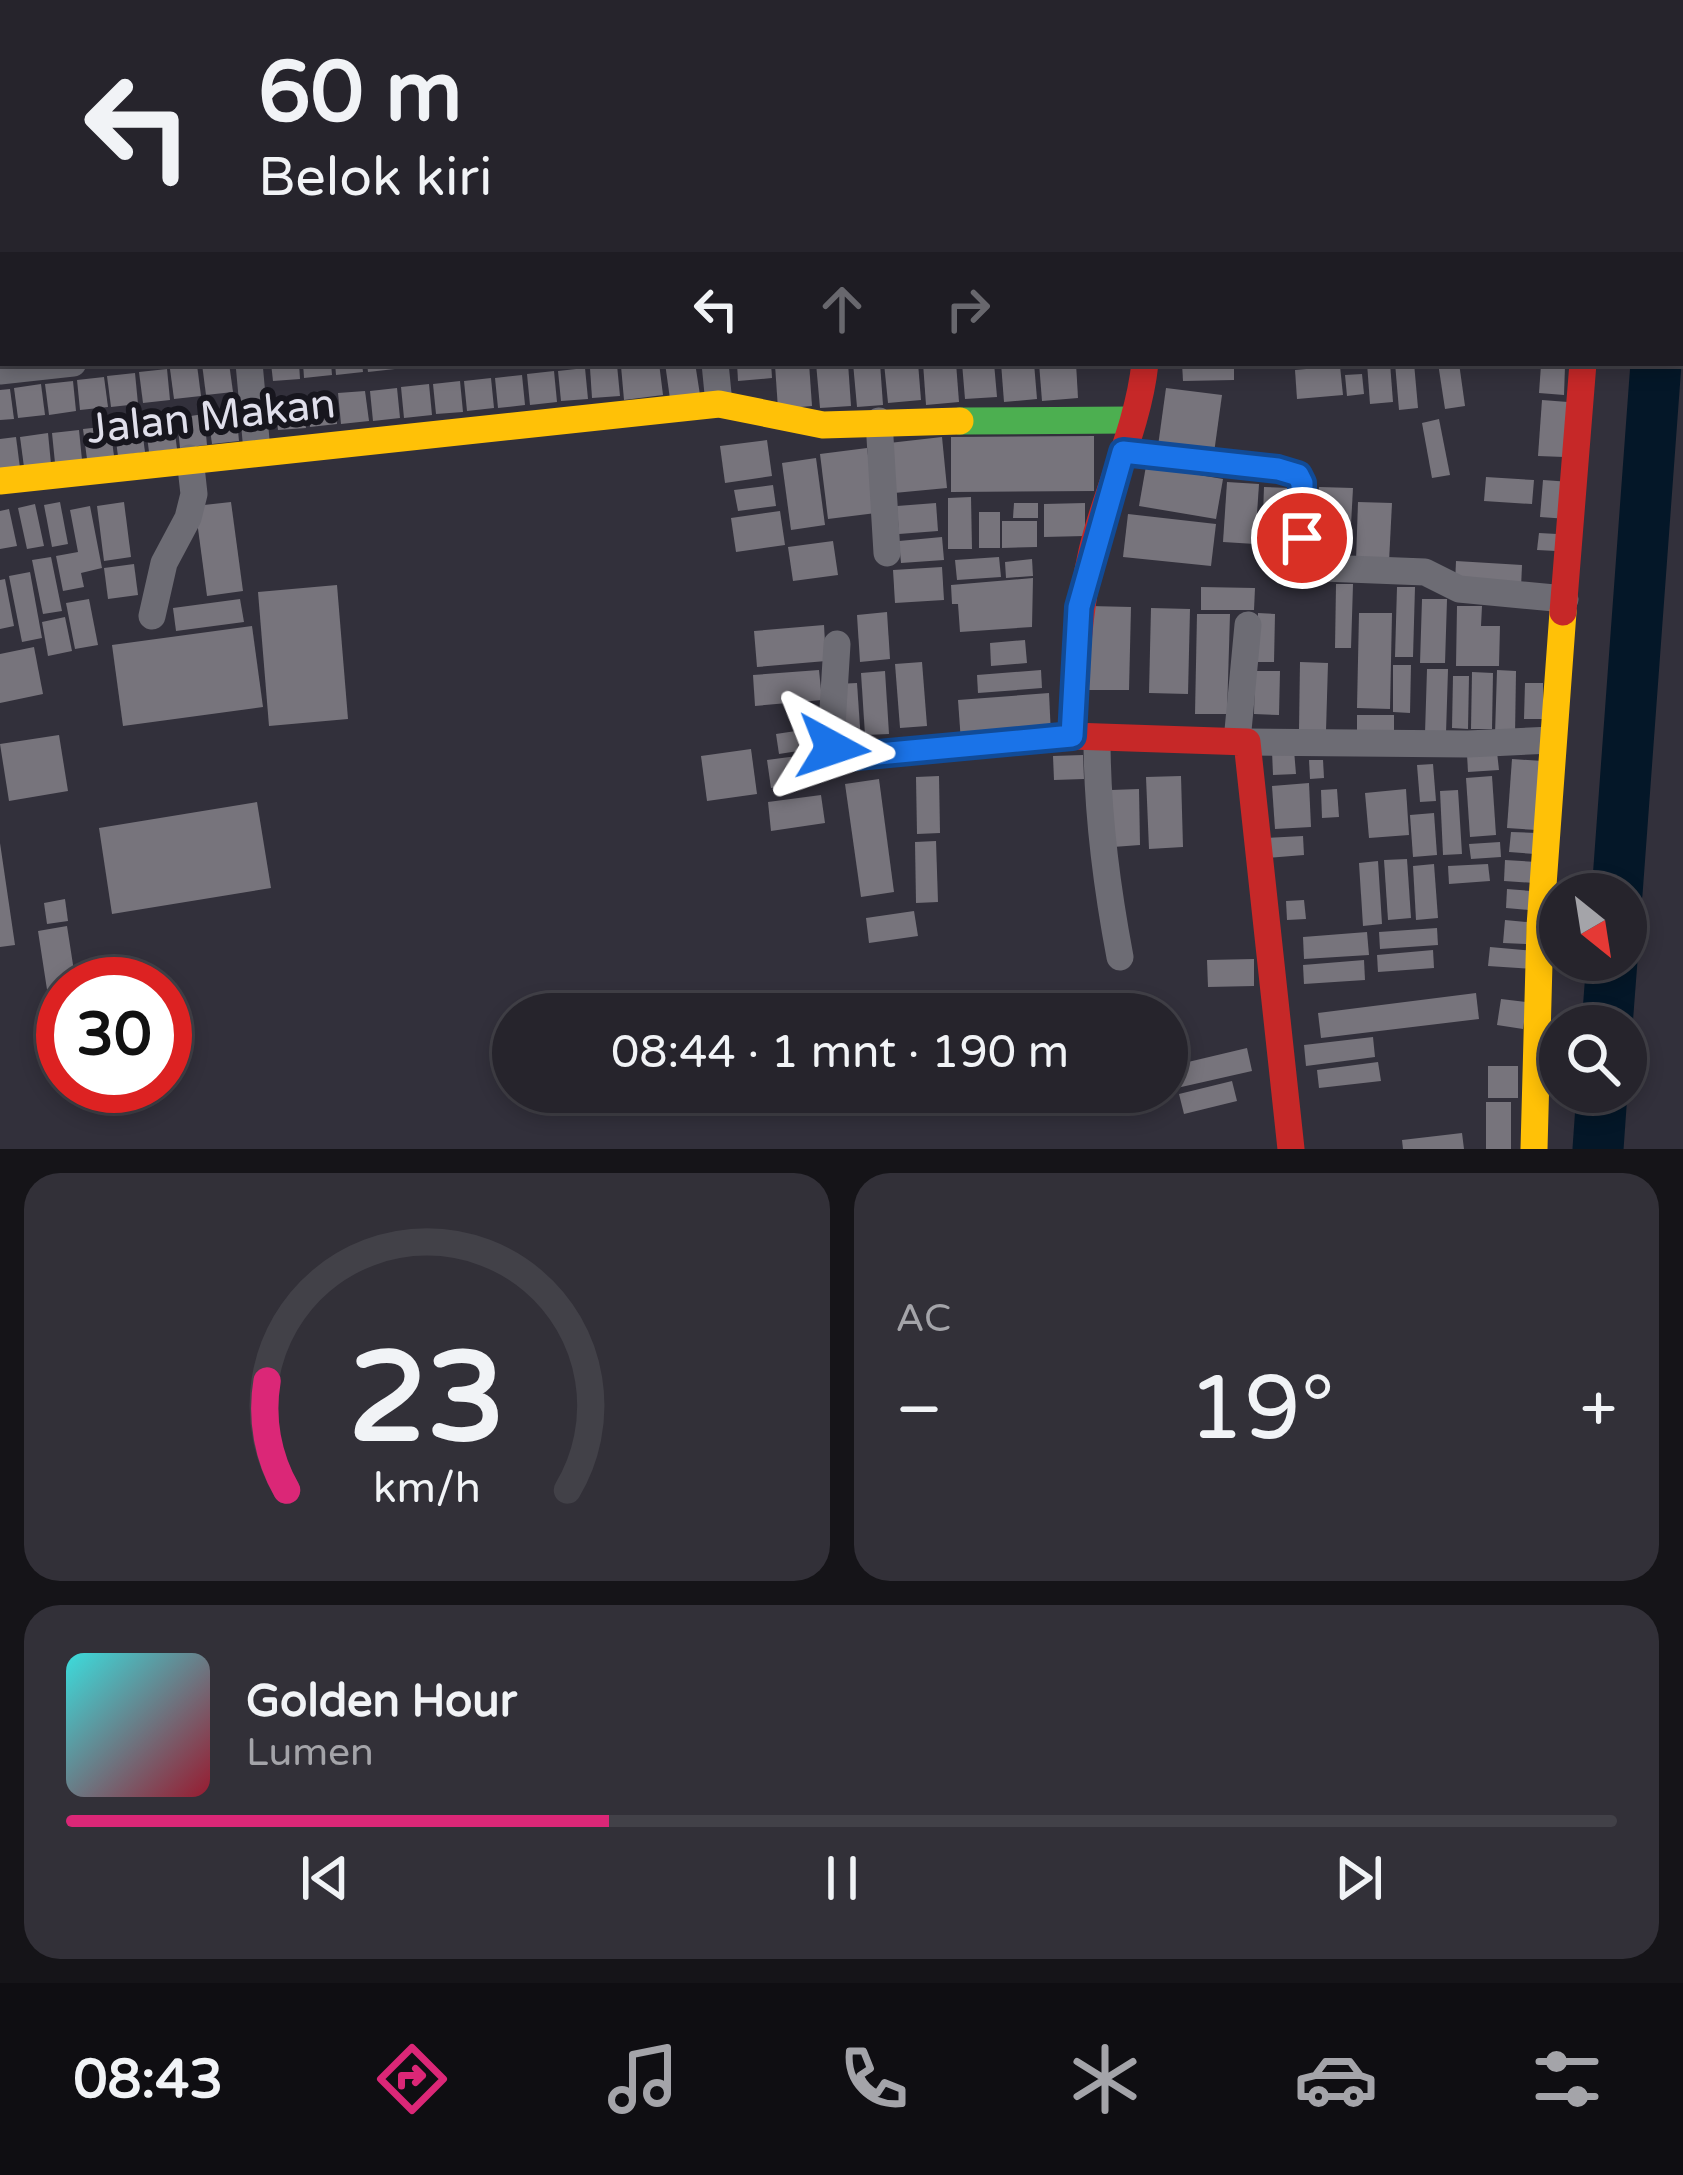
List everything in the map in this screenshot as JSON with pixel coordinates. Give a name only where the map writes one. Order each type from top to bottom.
[{"type":"street","points":[[0,371],[46,366]]},
{"type":"street","points":[[249,366],[257,451]]},
{"type":"street","points":[[715,366],[719,404]]},
{"type":"street","points":[[1120,957],[1084,737],[1079,607],[1144,366]]},
{"type":"street","points":[[1534,1149],[1540,926],[1583,366]]},
{"type":"street","name":"Jalan Makan","points":[[0,481],[719,404],[811,424],[1132,420]]},
{"type":"street","points":[[879,421],[887,553]]},
{"type":"street","points":[[1123,452],[1298,475],[1302,538],[1310,556],[1323,568],[1424,572],[1448,587],[1565,599]]},
{"type":"street","points":[[152,616],[164,563],[188,518],[194,494],[190,458]]},
{"type":"street","points":[[1247,625],[1242,742],[1291,1149]]},
{"type":"street","points":[[837,644],[831,742],[846,757],[1084,737],[1468,744],[1552,740]]},
{"type":"building","points":[[197,366],[201,396],[174,399],[170,369]]},
{"type":"building","points":[[202,366],[229,366],[233,392],[206,395]]},
{"type":"building","points":[[271,366],[299,366],[300,379],[273,381]]},
{"type":"building","points":[[303,366],[331,366],[332,375],[304,378]]},
{"type":"building","points":[[335,366],[362,366],[363,372],[336,375]]},
{"type":"building","points":[[367,366],[394,366],[395,369],[368,372]]},
{"type":"building","points":[[617,366],[620,396],[592,398],[590,368]]},
{"type":"building","points":[[621,366],[659,366],[663,395],[624,400]]},
{"type":"building","points":[[665,366],[695,366],[700,395],[670,399]]},
{"type":"building","points":[[737,366],[771,366],[772,378],[738,381]]},
{"type":"building","points":[[775,366],[809,366],[812,406],[778,409]]},
{"type":"building","points":[[816,366],[848,366],[851,406],[820,408]]},
{"type":"building","points":[[853,366],[880,366],[883,405],[857,407]]},
{"type":"building","points":[[884,366],[918,366],[921,400],[888,403]]},
{"type":"building","points":[[923,366],[956,366],[959,402],[926,405]]},
{"type":"building","points":[[962,366],[994,366],[997,397],[965,399]]},
{"type":"building","points":[[1001,366],[1034,366],[1037,399],[1004,402]]},
{"type":"building","points":[[1039,366],[1076,366],[1078,398],[1042,401]]},
{"type":"building","points":[[1182,366],[1234,366],[1234,380],[1183,381]]},
{"type":"building","points":[[1340,366],[1343,395],[1297,399],[1295,370]]},
{"type":"building","points":[[1367,366],[1390,366],[1393,402],[1370,404]]},
{"type":"building","points":[[1395,366],[1414,366],[1418,408],[1399,410]]},
{"type":"building","points":[[1438,366],[1459,366],[1465,406],[1445,409]]},
{"type":"building","points":[[1541,366],[1565,366],[1564,395],[1539,393]]},
{"type":"building","points":[[585,368],[588,399],[561,401],[558,371]]},
{"type":"building","points":[[167,369],[170,400],[143,403],[139,372]]},
{"type":"building","points":[[554,371],[557,402],[530,405],[527,374]]},
{"type":"building","points":[[135,373],[138,404],[111,407],[107,376]]},
{"type":"building","points":[[1362,374],[1364,394],[1347,396],[1345,375]]},
{"type":"building","points":[[522,375],[525,405],[498,408],[495,378]]},
{"type":"building","points":[[104,377],[108,407],[80,410],[77,380]]},
{"type":"building","points":[[491,378],[494,408],[467,411],[464,381]]},
{"type":"building","points":[[73,381],[76,411],[49,415],[45,384]]},
{"type":"building","points":[[460,381],[463,412],[436,414],[433,384]]},
{"type":"building","points":[[41,384],[45,415],[18,418],[14,388]]},
{"type":"building","points":[[429,384],[432,415],[404,418],[401,387]]},
{"type":"building","points":[[397,388],[400,418],[373,421],[370,391]]},
{"type":"building","points":[[1166,388],[1222,395],[1214,453],[1158,446]]},
{"type":"building","points":[[10,389],[14,419],[0,420],[0,390]]},
{"type":"building","points":[[365,391],[369,421],[341,424],[338,393]]},
{"type":"building","points":[[334,394],[337,424],[310,427],[307,397]]},
{"type":"building","points":[[303,397],[306,428],[278,430],[275,400]]},
{"type":"building","points":[[1542,400],[1568,402],[1564,457],[1538,456]]},
{"type":"building","points":[[236,410],[239,441],[212,444],[208,414]]},
{"type":"building","points":[[204,414],[207,445],[180,448],[177,418]]},
{"type":"building","points":[[173,418],[177,449],[149,452],[145,421]]},
{"type":"building","points":[[1439,419],[1450,475],[1432,478],[1422,423]]},
{"type":"building","points":[[141,422],[145,452],[118,456],[114,426]]},
{"type":"building","points":[[110,426],[114,456],[87,459],[83,429]]},
{"type":"building","points":[[79,430],[82,460],[55,463],[52,433]]},
{"type":"building","points":[[48,433],[51,464],[24,467],[20,437]]},
{"type":"building","points":[[1094,436],[1094,491],[951,492],[951,437]]},
{"type":"building","points":[[16,437],[20,468],[0,470],[0,439]]},
{"type":"building","points":[[942,437],[947,488],[894,493],[889,443]]},
{"type":"building","points":[[767,440],[772,476],[725,483],[720,446]]},
{"type":"building","points":[[867,448],[876,513],[828,519],[820,454]]},
{"type":"building","points":[[816,458],[825,525],[791,530],[782,463]]},
{"type":"building","points":[[1146,466],[1223,479],[1216,519],[1139,506]]},
{"type":"building","points":[[1486,477],[1534,480],[1532,504],[1484,501]]},
{"type":"building","points":[[1543,480],[1571,482],[1568,519],[1540,517]]},
{"type":"building","points":[[1227,482],[1259,484],[1255,544],[1223,542]]},
{"type":"building","points":[[773,485],[776,506],[738,511],[734,490]]},
{"type":"building","points":[[1264,487],[1289,488],[1286,545],[1262,544]]},
{"type":"building","points":[[1319,487],[1353,488],[1351,525],[1317,523]]},
{"type":"building","points":[[971,497],[972,549],[948,549],[948,498]]},
{"type":"building","points":[[60,502],[68,544],[52,547],[44,505]]},
{"type":"building","points":[[124,502],[131,557],[104,561],[97,506]]},
{"type":"building","points":[[231,502],[243,591],[207,596],[195,506]]},
{"type":"building","points":[[1358,502],[1392,503],[1389,562],[1356,561]]},
{"type":"building","points":[[936,503],[938,531],[899,534],[897,506]]},
{"type":"building","points":[[1014,503],[1038,503],[1038,518],[1013,518]]},
{"type":"building","points":[[1085,503],[1085,536],[1044,537],[1044,504]]},
{"type":"building","points":[[35,504],[44,546],[27,549],[18,508]]},
{"type":"building","points":[[90,506],[102,568],[81,573],[84,587],[63,591],[56,556],[78,552],[70,510]]},
{"type":"building","points":[[9,509],[17,546],[0,549],[0,511]]},
{"type":"building","points":[[780,511],[785,545],[736,552],[731,518]]},
{"type":"building","points":[[979,512],[1000,512],[1000,548],[979,548]]},
{"type":"building","points":[[1128,514],[1216,524],[1211,566],[1123,557]]},
{"type":"building","points":[[1002,521],[1037,521],[1037,547],[1002,548]]},
{"type":"building","points":[[1539,533],[1557,534],[1556,551],[1537,550]]},
{"type":"building","points":[[942,537],[944,560],[901,563],[899,541]]},
{"type":"building","points":[[833,541],[838,575],[793,581],[788,547]]},
{"type":"building","points":[[51,557],[62,611],[43,614],[32,560]]},
{"type":"building","points":[[999,557],[1001,577],[957,580],[955,560]]},
{"type":"building","points":[[1032,559],[1033,576],[1006,578],[1005,562]]},
{"type":"building","points":[[1456,561],[1522,565],[1521,588],[1455,584]]},
{"type":"building","points":[[134,564],[138,595],[108,599],[104,568]]},
{"type":"building","points":[[942,567],[944,600],[895,603],[893,570]]},
{"type":"building","points":[[30,572],[42,638],[22,642],[9,576]]},
{"type":"building","points":[[1033,578],[1032,627],[960,632],[951,585]]},
{"type":"building","points":[[5,579],[14,626],[0,629],[0,580]]},
{"type":"building","points":[[1336,584],[1353,584],[1351,648],[1335,648]]},
{"type":"building","points":[[337,585],[348,719],[269,726],[258,592]]},
{"type":"building","points":[[1201,587],[1255,588],[1254,610],[1201,610]]},
{"type":"building","points":[[1397,587],[1415,587],[1413,657],[1395,657]]},
{"type":"building","points":[[89,599],[98,645],[75,649],[66,603]]},
{"type":"building","points":[[240,599],[244,622],[176,631],[173,608]]},
{"type":"building","points":[[1422,599],[1447,599],[1445,663],[1420,663]]},
{"type":"building","points":[[1090,606],[1131,607],[1129,690],[1088,690]]},
{"type":"building","points":[[1457,606],[1482,606],[1481,626],[1500,626],[1499,666],[1456,666]]},
{"type":"building","points":[[1151,608],[1190,609],[1188,694],[1149,693]]},
{"type":"building","points":[[887,612],[890,659],[860,662],[857,615]]},
{"type":"building","points":[[1258,613],[1275,614],[1274,662],[1257,662]]},
{"type":"building","points":[[1359,613],[1392,613],[1390,709],[1357,708]]},
{"type":"building","points":[[1197,614],[1230,614],[1227,714],[1195,714]]},
{"type":"building","points":[[65,617],[72,651],[48,656],[42,622]]},
{"type":"building","points":[[824,625],[826,661],[757,667],[754,631]]},
{"type":"building","points":[[252,626],[263,707],[123,726],[112,645]]},
{"type":"building","points":[[1025,640],[1027,663],[991,666],[990,643]]},
{"type":"building","points":[[34,647],[43,694],[0,703],[0,654]]},
{"type":"building","points":[[922,662],[927,726],[900,728],[895,664]]},
{"type":"building","points":[[1300,662],[1328,663],[1326,731],[1299,730]]},
{"type":"building","points":[[1393,665],[1411,665],[1410,713],[1393,712]]},
{"type":"building","points":[[1427,669],[1448,669],[1446,734],[1425,733]]},
{"type":"building","points":[[819,670],[822,700],[755,706],[753,675]]},
{"type":"building","points":[[1041,670],[1042,688],[978,693],[977,675]]},
{"type":"building","points":[[1497,670],[1516,671],[1515,735],[1495,735]]},
{"type":"building","points":[[885,671],[889,734],[865,735],[861,673]]},
{"type":"building","points":[[1255,671],[1280,671],[1279,715],[1254,714]]},
{"type":"building","points":[[1472,672],[1493,673],[1492,729],[1471,729]]},
{"type":"building","points":[[1453,676],[1469,676],[1468,729],[1452,728]]},
{"type":"building","points":[[857,683],[861,742],[840,743],[836,684]]},
{"type":"building","points":[[1525,683],[1543,683],[1543,719],[1524,719]]},
{"type":"building","points":[[1049,693],[1051,735],[961,742],[958,700]]},
{"type":"building","points":[[1357,715],[1394,715],[1394,736],[1357,735]]},
{"type":"building","points":[[809,729],[811,749],[779,754],[776,734]]},
{"type":"building","points":[[59,735],[68,791],[9,801],[0,744]]},
{"type":"building","points":[[751,749],[757,794],[707,801],[701,756]]},
{"type":"building","points":[[1294,750],[1296,774],[1273,775],[1272,751]]},
{"type":"building","points":[[1497,752],[1499,770],[1468,772],[1467,754]]},
{"type":"building","points":[[820,753],[824,781],[771,788],[767,760]]},
{"type":"building","points":[[1083,755],[1084,779],[1054,780],[1053,756]]},
{"type":"building","points":[[1512,759],[1543,761],[1537,830],[1507,828]]},
{"type":"building","points":[[1309,760],[1323,760],[1324,778],[1310,779]]},
{"type":"building","points":[[1433,764],[1436,801],[1420,802],[1417,765]]},
{"type":"building","points":[[939,776],[940,833],[917,834],[916,777]]},
{"type":"building","points":[[1181,776],[1183,847],[1149,849],[1146,777]]},
{"type":"building","points":[[1492,776],[1496,835],[1470,837],[1466,778]]},
{"type":"building","points":[[879,779],[894,892],[861,897],[845,784]]},
{"type":"building","points":[[1309,783],[1311,827],[1275,829],[1272,786]]},
{"type":"building","points":[[1139,789],[1140,845],[1113,847],[1111,790]]},
{"type":"building","points":[[1337,789],[1339,817],[1322,818],[1321,790]]},
{"type":"building","points":[[1406,789],[1409,835],[1369,838],[1365,793]]},
{"type":"building","points":[[1458,790],[1462,854],[1443,855],[1440,791]]},
{"type":"building","points":[[821,795],[825,823],[771,831],[768,802]]},
{"type":"building","points":[[257,802],[271,888],[112,914],[99,828]]},
{"type":"building","points":[[1434,813],[1437,855],[1413,857],[1410,815]]},
{"type":"building","points":[[1511,832],[1537,833],[1535,854],[1509,852]]},
{"type":"building","points":[[1303,836],[1304,855],[1267,858],[1266,838]]},
{"type":"building","points":[[936,841],[938,902],[916,903],[915,842]]},
{"type":"building","points":[[1500,842],[1501,857],[1471,859],[1469,844]]},
{"type":"building","points":[[0,843],[15,945],[0,947]]},
{"type":"building","points":[[1407,859],[1411,918],[1388,920],[1384,860]]},
{"type":"building","points":[[1505,860],[1537,862],[1535,883],[1504,881]]},
{"type":"building","points":[[1378,861],[1382,924],[1363,926],[1359,863]]},
{"type":"building","points":[[1434,864],[1438,918],[1416,920],[1413,866]]},
{"type":"building","points":[[1488,864],[1490,881],[1449,884],[1448,866]]},
{"type":"building","points":[[1507,889],[1531,891],[1529,910],[1506,908]]},
{"type":"building","points":[[65,899],[68,921],[47,924],[44,903]]},
{"type":"building","points":[[1304,900],[1306,919],[1287,920],[1286,901]]},
{"type":"building","points":[[914,911],[918,936],[869,943],[866,918]]},
{"type":"building","points":[[1505,920],[1527,922],[1526,944],[1503,943]]},
{"type":"building","points":[[67,926],[72,957],[42,957],[38,931]]},
{"type":"building","points":[[1437,928],[1438,945],[1380,949],[1379,932]]},
{"type":"building","points":[[1367,932],[1369,955],[1304,959],[1303,937]]},
{"type":"building","points":[[1490,947],[1535,951],[1534,969],[1488,966]]},
{"type":"building","points":[[1433,950],[1434,968],[1378,972],[1377,955]]},
{"type":"building","points":[[1254,959],[1254,986],[1208,987],[1207,960]]},
{"type":"building","points":[[1364,960],[1365,980],[1304,984],[1303,965]]},
{"type":"building","points":[[1476,993],[1479,1019],[1321,1038],[1318,1013]]},
{"type":"building","points":[[1501,999],[1527,1002],[1523,1029],[1497,1025]]},
{"type":"building","points":[[1373,1037],[1375,1057],[1306,1066],[1304,1045]]},
{"type":"building","points":[[1247,1048],[1252,1071],[1188,1085],[1188,1062]]},
{"type":"building","points":[[1378,1062],[1381,1081],[1319,1088],[1317,1070]]},
{"type":"building","points":[[1488,1066],[1518,1066],[1518,1098],[1488,1098]]},
{"type":"building","points":[[1232,1081],[1237,1101],[1184,1114],[1188,1113],[1188,1092]]},
{"type":"building","points":[[1486,1102],[1511,1102],[1511,1149],[1486,1149]]},
{"type":"building","points":[[1462,1133],[1464,1149],[1403,1149],[1402,1140]]},
{"type":"waterway","points":[[1619,873],[1656,366]]},
{"type":"waterway","points":[[1609,1005],[1610,981]]},
{"type":"waterway","points":[[1598,1149],[1601,1113]]},
{"type":"traffic: fast","points":[[960,421],[1132,420]]},
{"type":"traffic: slow","points":[[0,481],[719,404],[823,425],[960,421]]},
{"type":"traffic: slow","points":[[1534,1149],[1540,926],[1563,612]]},
{"type":"traffic: jam","points":[[1144,366],[1136,411],[1087,574],[1072,736],[1247,742],[1291,1149]]},
{"type":"traffic: jam","points":[[1563,612],[1583,366]]},
{"type":"route","points":[[833,748],[846,757],[1072,736],[1079,607],[1123,452],[1298,475],[1302,538]]}]
